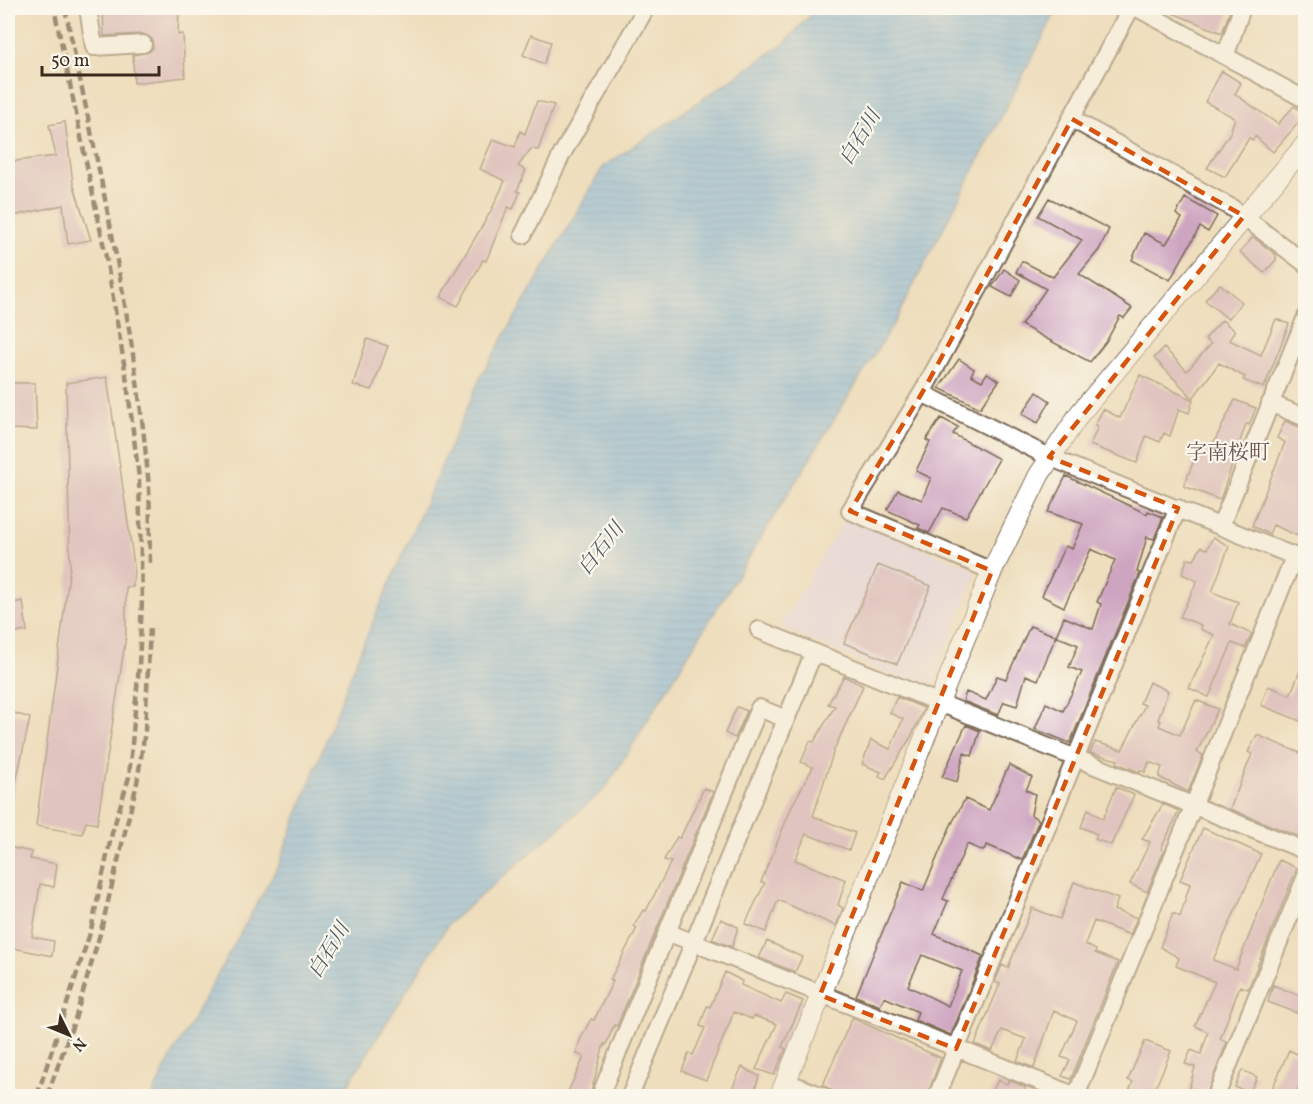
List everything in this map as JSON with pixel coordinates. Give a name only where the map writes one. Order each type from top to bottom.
[{"type":"street","points":[[88,8],[94,47],[143,44]]},
{"type":"street","points":[[522,235],[562,154],[646,8]]},
{"type":"street","points":[[992,571],[850,511],[922,393],[1131,8]]},
{"type":"street","points":[[1137,8],[1226,54],[1305,100]]},
{"type":"street","points":[[1226,54],[1242,8]]},
{"type":"street","points":[[1072,119],[1244,216],[1305,264]]},
{"type":"street","points":[[823,1096],[783,1089],[992,571],[1049,457],[1080,413],[1305,144]]},
{"type":"street","points":[[1221,525],[1305,317]]},
{"type":"street","points":[[667,932],[1076,1096],[1194,806],[1300,559],[1049,457],[922,393]]},
{"type":"street","points":[[1270,403],[1305,418]]},
{"type":"street","points":[[937,1096],[1178,508]]},
{"type":"street","points":[[759,630],[1305,851]]},
{"type":"street","points":[[630,1096],[814,652]]},
{"type":"street","points":[[600,1096],[759,708],[786,719]]},
{"type":"street","points":[[1216,1096],[1305,876]]},
{"type":"highlighted area","points":[[1072,119],[1244,216],[1049,457],[1178,508],[956,1049],[820,995],[992,571],[850,511],[922,393]]},
{"type":"shaded area","points":[[845,517],[974,569],[976,575],[932,685],[925,689],[780,627]]},
{"type":"water","name":"白石川","points":[[816,8],[1058,8],[894,323],[605,789],[449,923],[341,1096],[152,1096],[279,864],[358,656],[482,374],[603,167],[785,43]]},
{"type":"building","points":[[103,8],[179,8],[178,35],[183,34],[185,77],[134,83],[133,55],[149,52],[153,48],[152,39],[143,34],[104,36]]},
{"type":"building","points":[[1160,8],[1231,8],[1222,33]]},
{"type":"building","points":[[531,35],[551,42],[544,64],[523,55]]},
{"type":"building","points":[[1222,71],[1241,83],[1235,94],[1278,124],[1294,106],[1305,115],[1273,152],[1255,136],[1253,140],[1249,138],[1225,177],[1207,168],[1230,133],[1235,118],[1205,102]]},
{"type":"building","points":[[537,101],[554,105],[540,145],[538,150],[531,149],[518,166],[526,170],[517,191],[520,192],[513,209],[508,207],[486,261],[483,260],[458,306],[440,297],[490,213],[505,181],[480,169],[493,139],[515,147],[520,131],[525,134]]},
{"type":"building","points":[[65,122],[73,183],[91,240],[68,244],[63,205],[8,217],[8,162],[56,156],[49,125]]},
{"type":"building","points":[[1049,198],[1109,229],[1099,250],[1079,274],[1132,308],[1124,318],[1120,316],[1107,340],[1090,362],[1021,325],[1046,289],[1016,272],[1022,261],[1053,277],[1082,240],[1038,216]]},
{"type":"building","points":[[1185,198],[1217,216],[1208,232],[1200,227],[1170,280],[1132,260],[1144,233],[1166,244],[1182,218],[1176,214]]},
{"type":"building","points":[[1253,237],[1276,255],[1276,260],[1264,273],[1240,252]]},
{"type":"building","points":[[1004,269],[1020,280],[1011,297],[992,287]]},
{"type":"building","points":[[1220,284],[1242,302],[1228,319],[1205,300]]},
{"type":"building","points":[[1276,319],[1289,324],[1264,388],[1243,380],[1245,377],[1219,363],[1193,398],[1154,358],[1164,348],[1187,371],[1211,344],[1205,339],[1222,320],[1235,331],[1229,340],[1261,355]]},
{"type":"building","points":[[367,339],[388,346],[372,390],[353,385]]},
{"type":"building","points":[[959,359],[974,369],[971,375],[982,381],[987,373],[999,381],[980,408],[939,388]]},
{"type":"building","points":[[1140,375],[1193,400],[1189,413],[1179,409],[1170,436],[1164,433],[1160,442],[1146,436],[1137,463],[1090,445],[1098,426],[1095,425],[1103,409],[1120,418]]},
{"type":"building","points":[[107,377],[134,565],[133,587],[126,587],[126,636],[97,824],[86,822],[82,834],[36,826],[70,566],[66,383]]},
{"type":"building","points":[[8,383],[35,383],[37,430],[8,429]]},
{"type":"building","points":[[1037,392],[1050,401],[1038,423],[1022,414]]},
{"type":"building","points":[[1235,400],[1256,408],[1249,425],[1246,424],[1220,500],[1184,486],[1198,450],[1208,454]]},
{"type":"building","points":[[941,418],[958,427],[953,434],[999,459],[966,517],[943,508],[929,533],[918,528],[920,525],[887,510],[898,490],[922,500],[931,478],[916,471],[930,442],[926,440]]},
{"type":"building","points":[[1285,421],[1305,429],[1305,539],[1273,525],[1269,534],[1252,526],[1285,442],[1277,438]]},
{"type":"building","points":[[1066,476],[1147,514],[1148,511],[1163,517],[1154,539],[1147,537],[1137,572],[1140,573],[1070,743],[1035,729],[1046,703],[1063,711],[1082,672],[1069,667],[1078,645],[1056,636],[1064,617],[1093,629],[1101,604],[1097,602],[1115,560],[1091,549],[1064,607],[1042,596],[1065,546],[1072,549],[1083,524],[1048,512]]},
{"type":"building","points":[[1213,537],[1229,546],[1212,592],[1238,602],[1230,624],[1252,634],[1245,648],[1232,643],[1209,697],[1189,688],[1214,635],[1200,629],[1201,625],[1180,617],[1197,581],[1182,574],[1187,559],[1194,560],[1201,547],[1207,549]]},
{"type":"building","points":[[878,565],[931,586],[897,664],[844,643]]},
{"type":"building","points":[[23,601],[27,631],[8,634],[8,604]]},
{"type":"building","points":[[1030,626],[1056,636],[1038,680],[1026,675],[1017,706],[1004,702],[998,715],[963,701],[966,692],[986,700],[997,676],[1006,679]]},
{"type":"building","points":[[1305,659],[1305,723],[1261,705],[1268,686],[1290,695]]},
{"type":"building","points":[[844,676],[863,686],[834,750],[813,816],[855,833],[849,850],[806,834],[795,860],[846,880],[838,905],[843,908],[836,926],[778,900],[766,932],[745,924],[765,883],[761,882],[793,804],[813,767],[801,762],[810,741],[814,742],[835,706],[828,704]]},
{"type":"building","points":[[1149,682],[1168,691],[1158,720],[1161,721],[1159,726],[1180,735],[1196,700],[1218,709],[1197,752],[1203,755],[1188,792],[1159,777],[1162,767],[1149,762],[1145,772],[1140,770],[1139,772],[1117,763],[1118,760],[1090,753],[1095,742],[1122,750],[1145,705],[1140,703]]},
{"type":"building","points":[[897,697],[924,708],[911,737],[885,779],[879,776],[881,772],[862,764],[871,740],[890,749],[903,719],[890,713]]},
{"type":"building","points":[[737,707],[747,711],[735,738],[725,733]]},
{"type":"building","points":[[8,711],[30,718],[13,796],[8,795]]},
{"type":"building","points":[[966,725],[980,731],[972,756],[964,753],[957,782],[942,777]]},
{"type":"building","points":[[1257,735],[1305,755],[1305,839],[1230,809],[1252,754],[1248,752]]},
{"type":"building","points":[[1009,765],[1032,777],[1026,790],[1035,794],[1031,815],[1039,820],[1022,860],[987,845],[983,851],[967,844],[943,899],[948,901],[934,934],[983,956],[951,1035],[915,1020],[918,1012],[884,997],[880,1006],[856,996],[903,882],[923,891],[950,827],[965,799],[989,810]],"holes":[[[922,955],[962,971],[948,1006],[908,986]]]},
{"type":"building","points":[[1116,787],[1134,795],[1111,845],[1095,839],[1097,834],[1081,827],[1088,809],[1103,819]]},
{"type":"building","points":[[704,788],[713,792],[617,1026],[614,1025],[606,1045],[604,1044],[590,1096],[568,1092],[584,1057],[576,1053],[581,1038],[591,1019],[594,1020],[613,981],[610,980],[637,928],[634,926],[643,910],[646,911],[671,862],[664,860],[677,837],[680,838]]},
{"type":"building","points":[[1163,804],[1179,811],[1161,849],[1164,851],[1147,892],[1130,884],[1150,842],[1142,839]]},
{"type":"building","points":[[1203,828],[1261,854],[1213,960],[1236,969],[1279,860],[1297,868],[1248,989],[1240,986],[1220,1039],[1227,1042],[1206,1096],[1187,1096],[1195,1067],[1185,1064],[1191,1050],[1201,1054],[1208,1032],[1195,1026],[1215,982],[1176,966],[1179,958],[1160,947],[1173,913],[1180,917],[1190,884],[1180,880]]},
{"type":"building","points":[[8,847],[32,852],[30,859],[57,864],[54,887],[40,884],[32,937],[54,941],[52,956],[8,947]]},
{"type":"building","points":[[1074,882],[1118,899],[1114,910],[1137,918],[1130,935],[1094,921],[1085,944],[1096,950],[1095,953],[1118,962],[1071,1079],[1062,1076],[1070,1060],[1061,1057],[1077,1021],[1054,1010],[1034,1068],[1017,1061],[1026,1039],[1002,1030],[992,1051],[975,1044],[1000,984],[995,982],[1002,965],[1008,968],[1032,908],[1060,919]]},
{"type":"building","points":[[721,919],[738,927],[732,947],[712,939]]},
{"type":"building","points":[[767,941],[802,957],[795,972],[759,958]]},
{"type":"building","points":[[725,972],[742,981],[741,985],[781,1003],[786,994],[803,1001],[782,1047],[786,1049],[774,1075],[756,1069],[777,1024],[754,1016],[752,1019],[734,1012],[706,1080],[682,1071],[689,1053],[693,1055],[705,1028],[700,1026],[707,1006],[710,1007]]},
{"type":"building","points":[[1273,985],[1305,998],[1305,1016],[1268,1002]]},
{"type":"building","points":[[852,1018],[941,1058],[927,1096],[840,1096],[823,1085]]},
{"type":"building","points":[[1145,1041],[1171,1051],[1152,1096],[1127,1096],[1133,1082],[1128,1080]]},
{"type":"building","points":[[1289,1050],[1305,1058],[1305,1077],[1303,1076],[1295,1096],[1269,1096]]},
{"type":"building","points":[[742,1067],[759,1076],[753,1096],[731,1091]]},
{"type":"building","points":[[1242,1070],[1257,1077],[1249,1093],[1235,1087]]},
{"type":"building","points":[[998,1080],[1007,1084],[1009,1080],[1025,1087],[1024,1091],[1036,1096],[990,1096]]},
{"type":"railway","points":[[37,1096],[91,930],[112,833],[129,777],[139,666],[142,600],[139,478],[126,375],[106,257],[54,8]]},
{"type":"railway","points":[[65,8],[102,183],[134,358],[149,488],[150,564]]},
{"type":"railway","points":[[47,1096],[75,1019],[100,934],[137,783],[145,731],[150,627]]},
{"type":"district","name":"字南桜町","points":[[1228,452]]}]
